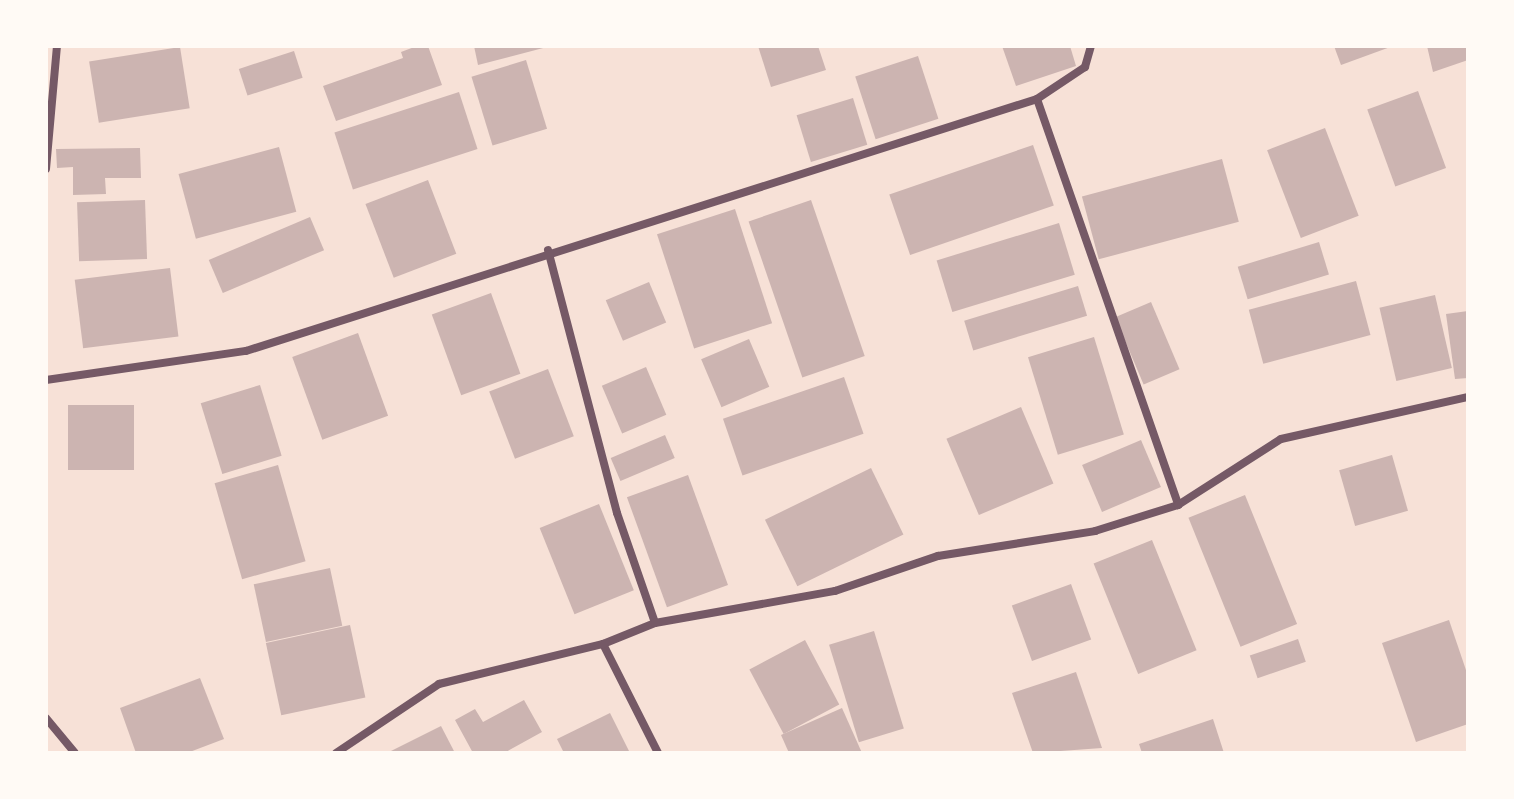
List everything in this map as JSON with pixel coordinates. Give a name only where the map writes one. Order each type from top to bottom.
[{"type":"street","points":[[46,169],[57,46]]},
{"type":"street","points":[[46,380],[246,351],[548,250],[1037,99],[1085,67],[1091,46]]},
{"type":"street","points":[[1037,99],[1178,505]]},
{"type":"street","points":[[548,250],[617,513],[655,623]]},
{"type":"street","points":[[336,753],[439,684],[603,644],[655,623],[835,591],[938,556],[1095,531],[1178,505],[1281,439],[1468,397]]},
{"type":"street","points":[[603,644],[658,753]]},
{"type":"street","points":[[46,718],[75,753]]},
{"type":"building","points":[[428,46],[442,85],[336,121],[323,86],[403,58],[401,52]]},
{"type":"building","points":[[474,46],[547,46],[547,47],[478,65]]},
{"type":"building","points":[[758,46],[818,46],[826,70],[771,87]]},
{"type":"building","points":[[1002,46],[1070,46],[1076,66],[1016,86]]},
{"type":"building","points":[[1334,46],[1393,46],[1341,65]]},
{"type":"building","points":[[1427,46],[1468,46],[1468,60],[1433,72]]},
{"type":"building","points":[[180,47],[190,108],[99,123],[89,61]]},
{"type":"building","points":[[294,51],[303,78],[247,96],[239,69]]},
{"type":"building","points":[[918,56],[938,119],[876,139],[855,76]]},
{"type":"building","points":[[526,60],[547,129],[493,146],[471,77]]},
{"type":"building","points":[[1418,91],[1446,168],[1395,187],[1367,109]]},
{"type":"building","points":[[459,92],[478,149],[353,190],[334,132]]},
{"type":"building","points":[[853,98],[867,145],[811,162],[797,115]]},
{"type":"building","points":[[1325,128],[1359,216],[1301,238],[1267,150]]},
{"type":"building","points":[[1033,145],[1054,206],[910,255],[889,194]]},
{"type":"building","points":[[279,147],[296,212],[196,239],[179,174]]},
{"type":"building","points":[[140,148],[141,178],[105,178],[106,194],[73,195],[73,167],[57,168],[56,149]]},
{"type":"building","points":[[1222,159],[1239,222],[1099,259],[1082,197]]},
{"type":"building","points":[[428,180],[456,254],[394,278],[365,204]]},
{"type":"building","points":[[145,200],[147,259],[79,261],[77,202]]},
{"type":"building","points":[[811,200],[865,356],[802,377],[749,221]]},
{"type":"building","points":[[735,209],[772,323],[694,348],[657,234]]},
{"type":"building","points":[[310,217],[324,250],[223,293],[209,260]]},
{"type":"building","points":[[1059,223],[1075,275],[952,312],[937,260]]},
{"type":"building","points":[[1319,242],[1329,275],[1248,299],[1238,267]]},
{"type":"building","points":[[170,268],[178,336],[83,348],[75,280]]},
{"type":"building","points":[[1356,281],[1370,335],[1263,364],[1249,310]]},
{"type":"building","points":[[649,282],[666,323],[623,341],[606,300]]},
{"type":"building","points":[[1078,286],[1087,316],[973,350],[964,321]]},
{"type":"building","points":[[491,293],[520,374],[461,395],[432,315]]},
{"type":"building","points":[[1435,295],[1452,368],[1396,381],[1379,308]]},
{"type":"building","points":[[1151,302],[1180,369],[1144,384],[1115,317]]},
{"type":"building","points":[[1468,311],[1468,378],[1455,379],[1446,314]]},
{"type":"building","points":[[358,333],[388,416],[322,440],[292,357]]},
{"type":"building","points":[[1094,337],[1124,435],[1058,455],[1028,357]]},
{"type":"building","points":[[749,339],[769,387],[721,407],[701,359]]},
{"type":"building","points":[[646,367],[666,415],[622,434],[602,386]]},
{"type":"building","points":[[548,369],[574,436],[515,459],[489,392]]},
{"type":"building","points":[[844,377],[864,434],[743,475],[723,419]]},
{"type":"building","points":[[260,385],[282,456],[222,474],[201,403]]},
{"type":"building","points":[[68,405],[134,405],[134,470],[68,470]]},
{"type":"building","points":[[1021,407],[1053,483],[979,515],[946,439]]},
{"type":"building","points":[[665,435],[675,458],[620,481],[611,458]]},
{"type":"building","points":[[1141,440],[1161,487],[1102,512],[1082,465]]},
{"type":"building","points":[[1392,455],[1408,511],[1355,526],[1339,470]]},
{"type":"building","points":[[278,465],[306,561],[242,579],[215,483]]},
{"type":"building","points":[[871,468],[903,535],[797,586],[765,520]]},
{"type":"building","points":[[688,475],[728,585],[667,607],[627,497]]},
{"type":"building","points":[[1245,495],[1297,624],[1241,647],[1188,518]]},
{"type":"building","points":[[599,504],[634,590],[574,614],[540,528]]},
{"type":"building","points":[[1152,540],[1197,650],[1138,674],[1094,564]]},
{"type":"building","points":[[330,568],[342,626],[266,642],[254,584]]},
{"type":"building","points":[[1071,584],[1091,639],[1032,661],[1012,606]]},
{"type":"building","points":[[1449,620],[1468,676],[1468,724],[1416,742],[1382,643]]},
{"type":"building","points":[[350,625],[365,697],[281,715],[266,643]]},
{"type":"building","points":[[874,631],[904,729],[859,742],[829,645]]},
{"type":"building","points":[[1298,639],[1306,662],[1258,678],[1250,656]]},
{"type":"building","points":[[805,640],[839,704],[784,734],[749,670]]},
{"type":"building","points":[[1076,672],[1102,748],[1033,753],[1012,693]]},
{"type":"building","points":[[200,678],[224,739],[187,753],[136,753],[120,708]]},
{"type":"building","points":[[524,700],[542,732],[504,753],[473,753],[455,720],[475,709],[483,722]]},
{"type":"building","points":[[842,708],[862,753],[789,753],[781,735]]},
{"type":"building","points":[[610,713],[630,753],[564,753],[557,739]]},
{"type":"building","points":[[1213,719],[1224,753],[1142,753],[1139,744]]},
{"type":"building","points":[[441,726],[455,753],[387,753]]}]
